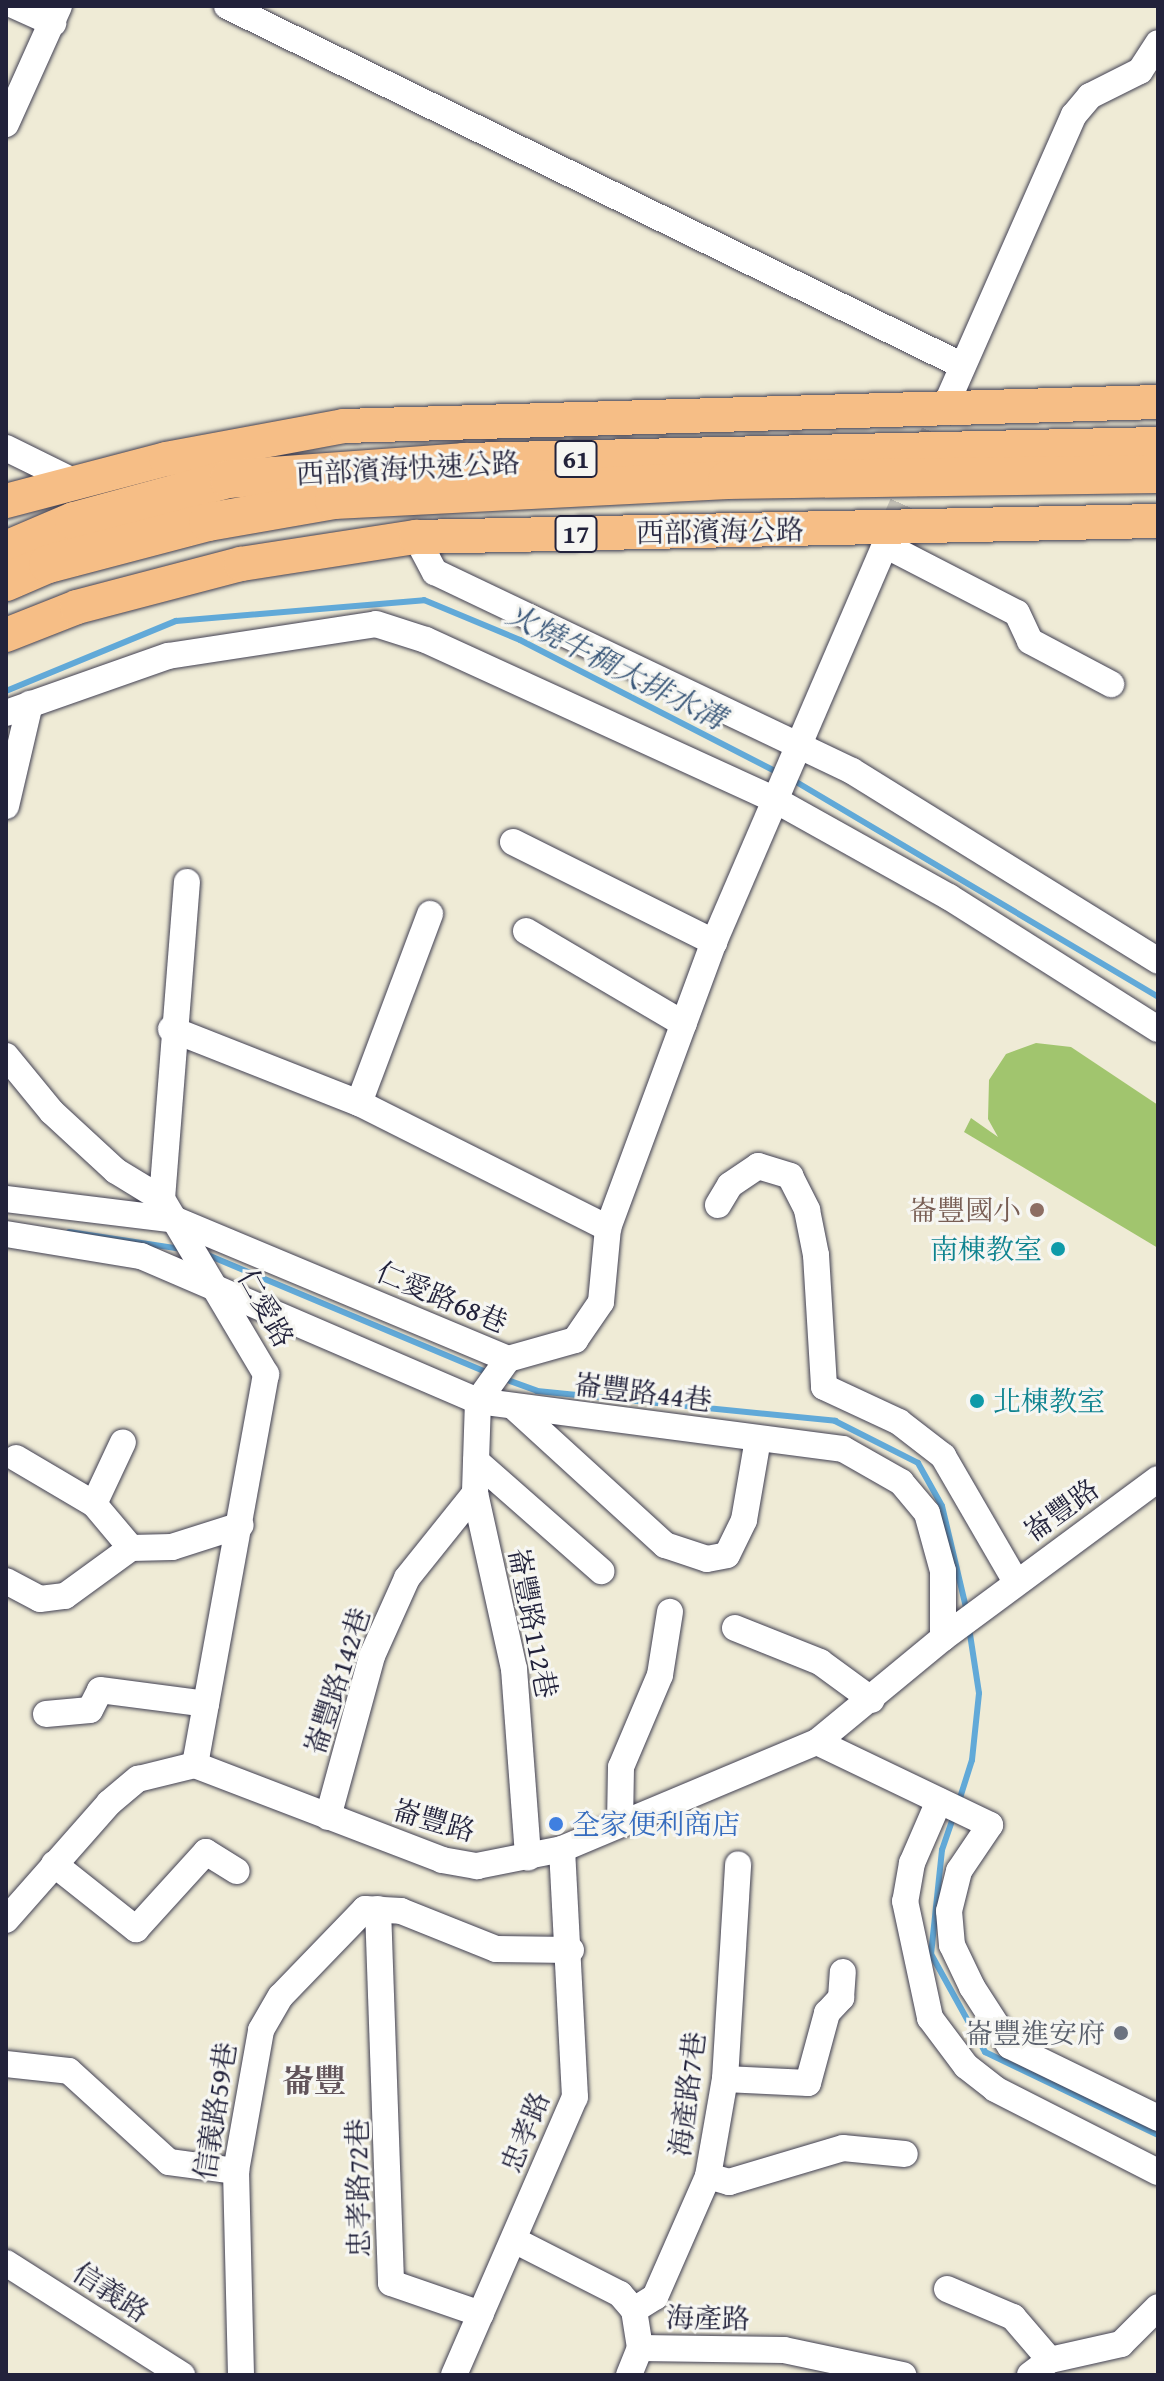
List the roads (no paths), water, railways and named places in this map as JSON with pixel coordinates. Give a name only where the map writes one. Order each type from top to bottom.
[{"type":"highway","name":"西部濱海快速公路","points":[[6,550],[74,521],[229,479],[464,462],[1158,446]]},
{"type":"highway","name":"西部濱海快速公路","points":[[6,582],[48,564],[208,522],[334,500],[727,480],[1158,474]]},
{"type":"main road","points":[[6,501],[344,426],[1158,402]]},
{"type":"main road","name":"西部濱海公路","points":[[6,635],[77,607],[241,564],[416,537],[889,536],[1158,521]]},
{"type":"street","points":[[6,124],[56,14],[15,6]]},
{"type":"street","points":[[227,6],[963,366]]},
{"type":"street","points":[[945,407],[1074,115],[1090,96],[1134,77],[1158,43]]},
{"type":"street","points":[[6,448],[77,483]]},
{"type":"street","points":[[889,536],[1017,613],[1030,641],[1111,684]]},
{"type":"street","name":"仁愛路68巷","points":[[169,1210],[508,1359],[575,1340],[601,1302],[608,1228],[714,942],[889,536]]},
{"type":"street","points":[[416,537],[435,572],[800,745],[992,852],[1158,961]]},
{"type":"street","points":[[6,806],[18,708],[168,656],[376,624],[426,640],[777,801],[949,897],[1158,1029]]},
{"type":"street","points":[[513,842],[714,942]]},
{"type":"street","points":[[6,1199],[169,1210],[171,1029],[187,882]]},
{"type":"street","points":[[359,1103],[430,914]]},
{"type":"street","points":[[526,931],[684,1024]]},
{"type":"street","points":[[171,1029],[359,1103],[477,1169],[608,1228]]},
{"type":"street","name":"仁愛路","points":[[6,1056],[52,1112],[116,1171],[169,1210],[223,1294],[266,1374],[195,1765]]},
{"type":"street","points":[[718,1205],[730,1185],[758,1166],[790,1176],[807,1210],[816,1255],[824,1387],[899,1422],[943,1456],[1009,1587]]},
{"type":"street","name":"崙豐路44巷","points":[[6,1234],[141,1256],[223,1294],[478,1401],[516,1409],[843,1449],[901,1482],[927,1513],[943,1571],[948,1634]]},
{"type":"street","points":[[478,1401],[508,1359]]},
{"type":"street","name":"崙豐路112巷","points":[[478,1401],[475,1493],[514,1669],[528,1857]]},
{"type":"street","points":[[516,1409],[665,1545],[707,1559],[727,1555],[744,1520],[758,1439]]},
{"type":"street","points":[[94,1504],[123,1442]]},
{"type":"street","points":[[16,1458],[94,1504],[131,1548]]},
{"type":"street","points":[[476,1461],[601,1571]]},
{"type":"street","name":"崙豐路","points":[[195,1765],[442,1860],[477,1866],[562,1849],[817,1742],[872,1700],[948,1634],[1158,1479]]},
{"type":"street","name":"崙豐路142巷","points":[[328,1817],[372,1656],[407,1578],[475,1493]]},
{"type":"street","points":[[6,1581],[40,1599],[65,1596],[131,1548],[172,1547],[241,1525]]},
{"type":"street","points":[[620,1824],[621,1767],[660,1675],[670,1612]]},
{"type":"street","points":[[735,1628],[820,1662],[872,1700]]},
{"type":"street","points":[[46,1714],[90,1710],[100,1690],[206,1704]]},
{"type":"street","points":[[817,1742],[990,1825],[959,1871],[949,1911],[952,1945],[1010,2046],[1077,2082],[1158,2118]]},
{"type":"street","points":[[6,1920],[54,1864],[138,1779],[195,1765]]},
{"type":"street","points":[[939,1801],[912,1863],[905,1901],[930,2018],[966,2066],[995,2089],[1158,2172]]},
{"type":"street","name":"忠孝路","points":[[454,2375],[575,2097],[571,1950],[562,1849]]},
{"type":"street","points":[[54,1864],[136,1929],[206,1852],[236,1871]]},
{"type":"street","name":"海產路7巷","points":[[634,2310],[655,2297],[708,2176],[725,2079],[738,1864]]},
{"type":"street","name":"信義路59巷","points":[[241,2375],[236,2171],[261,2030],[308,1963],[365,1909],[378,1909]]},
{"type":"street","points":[[378,1909],[401,1911],[496,1949],[571,1950]]},
{"type":"street","name":"忠孝路72巷","points":[[378,1909],[391,2283],[481,2314]]},
{"type":"street","points":[[725,2079],[808,2083],[827,2013],[841,1998],[843,1972]]},
{"type":"street","points":[[6,2064],[69,2071],[169,2162],[236,2171]]},
{"type":"street","points":[[1059,2121],[1077,2082]]},
{"type":"street","points":[[708,2176],[729,2182],[822,2151],[905,2154]]},
{"type":"street","name":"海產路","points":[[514,2240],[620,2294],[634,2310],[640,2348],[723,2363],[843,2357],[903,2375]]},
{"type":"street","name":"信義路","points":[[6,2263],[182,2375]]},
{"type":"street","points":[[947,2289],[1013,2317],[1040,2367],[1121,2344],[1158,2307]]},
{"type":"street","points":[[629,2375],[640,2348]]},
{"type":"waterway","name":"火燒牛稠大排水溝","points":[[6,691],[176,621],[424,600],[520,640],[779,773]]},
{"type":"waterway","name":"火燒牛稠大排水溝","points":[[793,780],[1158,997]]},
{"type":"waterway","points":[[69,1232],[181,1249]]},
{"type":"waterway","points":[[203,1253],[488,1373]]},
{"type":"waterway","points":[[502,1378],[537,1391],[835,1421],[918,1463],[942,1506],[967,1612]]},
{"type":"waterway","points":[[959,1801],[972,1760],[979,1693],[969,1628]]},
{"type":"waterway","points":[[954,1815],[942,1850],[931,1954],[985,2052],[1158,2135]]},
{"type":"tunnel","points":[[892,528],[945,407]]},
{"type":"place","name":"崙豐國小","points":[[1037,1210]]},
{"type":"place","name":"南棟教室","points":[[1058,1249]]},
{"type":"place","name":"北棟教室","points":[[977,1401]]},
{"type":"place","name":"全家便利商店","points":[[556,1824]]},
{"type":"place","name":"崙豐進安府","points":[[1121,2033]]},
{"type":"district","name":"崙豐","points":[[314,2081]]}]
